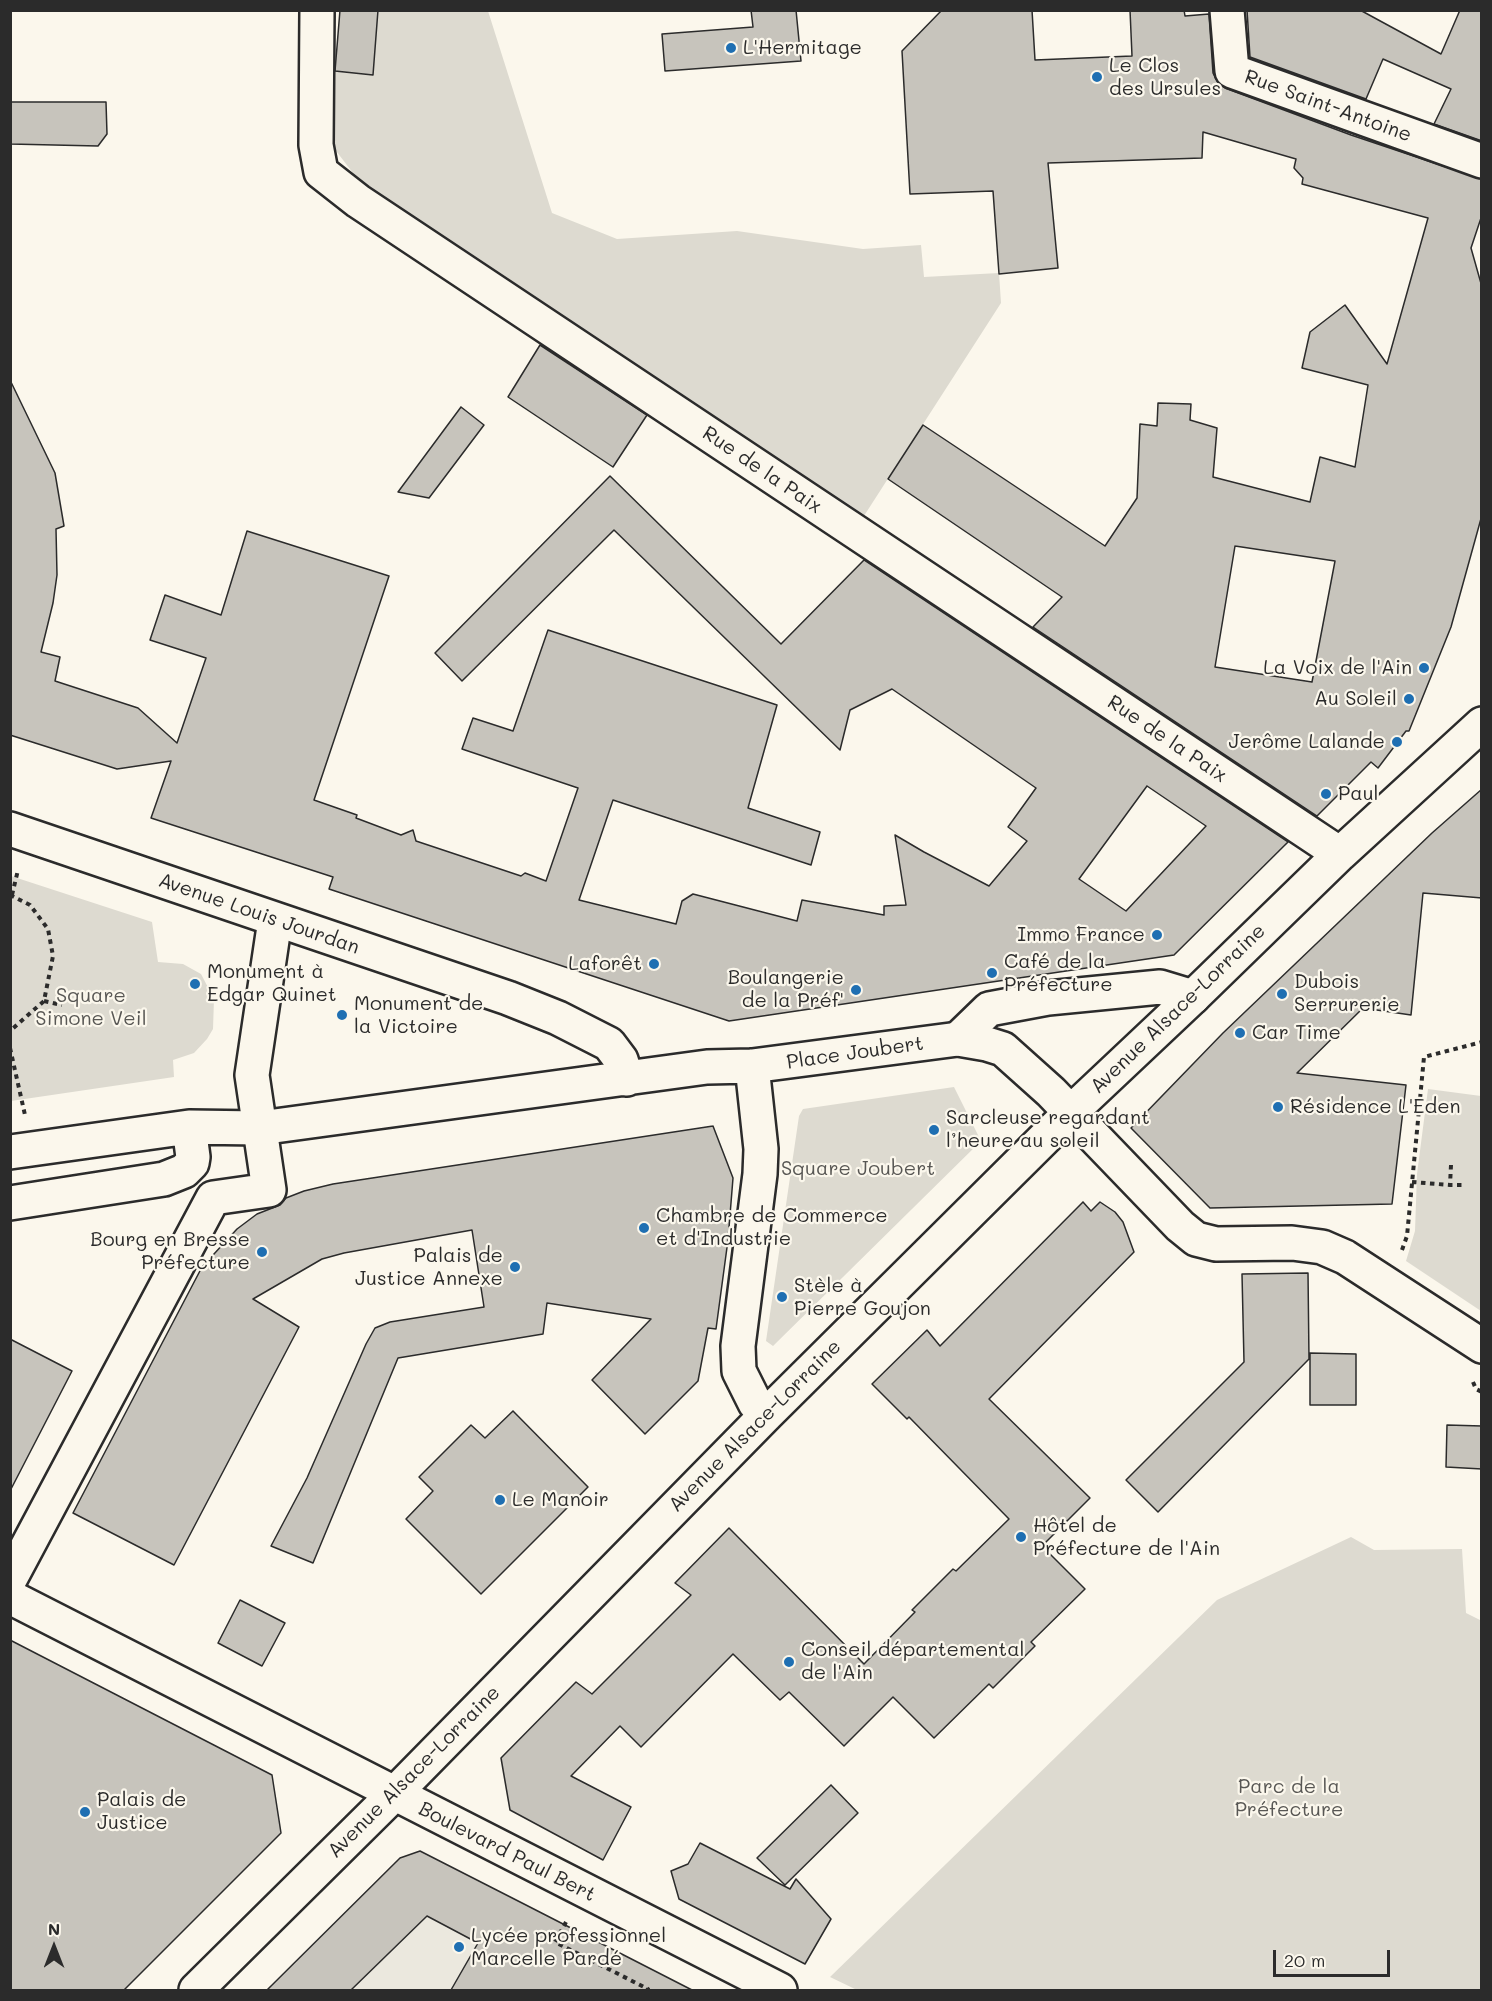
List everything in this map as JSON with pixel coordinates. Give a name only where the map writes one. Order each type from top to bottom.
[{"type":"street","name":"Rue de la Paix","points":[[317,10],[316,145],[321,172],[358,201],[1340,854]]},
{"type":"street","name":"Rue Saint-Antoine","points":[[1227,10],[1232,71],[1482,161]]},
{"type":"street","name":"Avenue Alsace-Lorraine","points":[[196,1990],[394,1794],[766,1415],[1071,1112],[1340,854],[1482,724]]},
{"type":"street","name":"Avenue Louis Jourdan","points":[[10,829],[508,998],[558,1018],[609,1044],[621,1060],[627,1079]]},
{"type":"street","points":[[10,1579],[213,1198],[269,1190],[252,1075],[275,920]]},
{"type":"street","points":[[958,1039],[989,1009],[1048,998],[1160,987],[1193,997]]},
{"type":"street","name":"Place Joubert","points":[[22,1151],[189,1127],[260,1128],[707,1067],[752,1066],[958,1039],[1003,1049],[1071,1112],[1180,1226],[1196,1239],[1216,1244],[1292,1243],[1322,1247],[1345,1257],[1482,1346]]},
{"type":"street","points":[[752,1066],[761,1149],[760,1174],[738,1346],[739,1371],[755,1403],[766,1415]]},
{"type":"street","points":[[10,1203],[164,1179],[184,1171],[192,1163],[193,1157],[189,1127]]},
{"type":"street","name":"Boulevard Paul Bert","points":[[10,1597],[780,1990]]},
{"type":"path","points":[[10,895],[30,905],[48,929],[53,956],[44,1001],[10,1031]]},
{"type":"path","points":[[44,1001],[62,1005]]},
{"type":"path","points":[[1389,1285],[1407,1236],[1424,1057],[1482,1042]]},
{"type":"path","points":[[10,1048],[22,1151]]},
{"type":"path","points":[[1450,1165],[1450,1185]]},
{"type":"path","points":[[1412,1182],[1462,1185]]},
{"type":"path","points":[[560,1944],[647,1990]]},
{"type":"shaded area","name":"Lycée professionnel Marcelle Pardé","points":[[420,1852],[692,1990],[267,1990],[400,1858]]},
{"type":"green space","points":[[378,11],[488,11],[552,213],[617,239],[737,231],[863,249],[921,245],[924,277],[999,273],[1001,303],[862,519],[366,190],[330,143],[335,71],[373,75]]},
{"type":"green space","name":"Square Simone Veil","points":[[11,876],[152,922],[158,962],[183,964],[201,974],[214,999],[213,1029],[194,1053],[173,1060],[174,1077],[11,1101]]},
{"type":"green space","name":"Square Joubert","points":[[954,1087],[981,1141],[773,1346],[766,1341],[799,1116],[803,1109]]},
{"type":"green space","points":[[1428,1089],[1481,1096],[1481,1311],[1406,1261],[1415,1231],[1417,1174]]},
{"type":"green space","name":"Parc de la Préfecture","points":[[1351,1537],[1374,1550],[1462,1549],[1466,1613],[1482,1621],[1481,1990],[857,1990],[830,1977],[1217,1600]]},
{"type":"building","points":[[340,10],[378,10],[373,75],[335,71]]},
{"type":"building","name":"L'Hermitage","points":[[751,10],[796,10],[801,61],[665,71],[662,34],[753,27]]},
{"type":"building","points":[[942,10],[1032,10],[1035,60],[1132,56],[1130,10],[1184,10],[1185,16],[1209,14],[1213,73],[1218,83],[1225,88],[1351,135],[1482,179],[1482,215],[1471,248],[1482,287],[1482,515],[1451,627],[1409,731],[1406,731],[1378,768],[1371,762],[1317,816],[1033,627],[1062,597],[888,479],[923,425],[1105,546],[1137,498],[1140,424],[1157,426],[1158,403],[1191,404],[1190,420],[1217,428],[1213,477],[1310,502],[1320,457],[1355,467],[1368,385],[1302,368],[1310,332],[1345,305],[1387,364],[1428,218],[1302,184],[1303,178],[1294,168],[1296,159],[1203,132],[1202,158],[1048,163],[1058,268],[999,274],[993,191],[910,194],[902,51]],"holes":[[[1235,546],[1335,561],[1312,682],[1215,667]]]},
{"type":"building","points":[[1247,10],[1360,10],[1441,54],[1460,10],[1482,10],[1482,141],[1434,124],[1451,89],[1383,59],[1366,99],[1250,57]]},
{"type":"building","points":[[10,102],[106,102],[107,134],[98,146],[10,144]]},
{"type":"building","points":[[540,345],[647,415],[613,467],[508,397]]},
{"type":"building","points":[[10,380],[55,473],[64,526],[56,529],[57,575],[41,652],[60,657],[55,681],[138,708],[177,743],[206,658],[150,640],[165,595],[221,615],[247,531],[389,576],[314,800],[357,815],[356,818],[401,835],[413,830],[416,841],[521,876],[525,873],[546,881],[578,788],[462,749],[473,718],[513,731],[548,630],[777,705],[748,808],[820,832],[811,865],[613,800],[579,900],[676,924],[682,901],[693,894],[797,921],[802,900],[884,915],[884,906],[906,905],[895,835],[989,886],[1027,841],[1008,827],[1036,788],[892,689],[850,710],[840,750],[614,530],[462,681],[435,653],[610,476],[781,644],[864,560],[1288,842],[1174,955],[729,1021],[329,889],[333,877],[151,818],[171,761],[117,769],[10,735]],"holes":[[[1147,786],[1206,826],[1126,911],[1079,879]]]},
{"type":"building","points":[[461,407],[484,425],[429,498],[398,492]]},
{"type":"building","points":[[1482,789],[1482,898],[1423,893],[1411,1015],[1363,1008],[1297,1073],[1406,1085],[1392,1204],[1210,1208],[1131,1128],[1223,1033],[1432,833]]},
{"type":"building","points":[[713,1126],[733,1178],[728,1240],[716,1329],[708,1328],[698,1381],[645,1434],[592,1380],[651,1319],[547,1303],[543,1334],[398,1358],[313,1563],[271,1546],[307,1478],[375,1328],[390,1322],[484,1307],[472,1230],[322,1259],[253,1299],[299,1327],[174,1565],[73,1513],[202,1267],[237,1229],[257,1214],[280,1205],[286,1198],[333,1184]]},
{"type":"building","name":"Hôtel de Préfecture de l'Ain","points":[[1083,1202],[1091,1211],[1100,1202],[1115,1212],[1123,1222],[1134,1252],[989,1399],[1090,1498],[1042,1546],[1085,1589],[1031,1642],[1035,1646],[993,1688],[989,1684],[934,1738],[893,1697],[844,1746],[789,1692],[780,1700],[733,1654],[641,1747],[620,1726],[571,1776],[631,1807],[603,1860],[510,1810],[501,1758],[576,1682],[592,1694],[691,1595],[675,1583],[729,1528],[864,1664],[915,1612],[912,1610],[953,1569],[956,1571],[1009,1519],[909,1417],[907,1419],[872,1384],[927,1330],[940,1346]]},
{"type":"building","points":[[1308,1273],[1309,1359],[1158,1512],[1126,1480],[1244,1362],[1242,1274]]},
{"type":"building","points":[[10,1339],[72,1371],[10,1491]]},
{"type":"building","points":[[1310,1353],[1356,1354],[1356,1405],[1310,1405]]},
{"type":"building","name":"Le Manoir","points":[[513,1411],[588,1487],[481,1594],[406,1519],[433,1491],[419,1477],[471,1425],[485,1438]]},
{"type":"building","points":[[1447,1425],[1482,1426],[1482,1469],[1446,1467]]},
{"type":"building","points":[[240,1600],[285,1623],[262,1666],[218,1643]]},
{"type":"building","points":[[10,1640],[272,1775],[281,1833],[124,1990],[10,1990]]},
{"type":"building","points":[[831,1785],[858,1813],[785,1885],[757,1858]]},
{"type":"building","points":[[700,1843],[790,1889],[796,1879],[831,1919],[805,1964],[679,1899],[671,1871],[688,1864]]},
{"type":"building","name":"Lycée professionnel Marcelle Pardé","points":[[420,1851],[692,1990],[451,1990],[478,1943],[427,1916],[351,1990],[267,1990],[400,1858]]},
{"type":"place","name":"L'Hermitage","points":[[731,48]]},
{"type":"place","name":"Le Clos des Ursules","points":[[1097,77]]},
{"type":"place","name":"La Voix de l'Ain","points":[[1424,668]]},
{"type":"place","name":"Au Soleil","points":[[1409,699]]},
{"type":"place","name":"Jerôme Lalande","points":[[1397,742]]},
{"type":"place","name":"Paul","points":[[1326,794]]},
{"type":"place","name":"Immo France","points":[[1157,935]]},
{"type":"place","name":"Laforêt","points":[[654,964]]},
{"type":"place","name":"Café de la Préfecture","points":[[992,973]]},
{"type":"place","name":"Monument à Edgar Quinet","points":[[195,984]]},
{"type":"place","name":"Boulangerie de la Préf'","points":[[856,990]]},
{"type":"place","name":"Dubois Serrurerie","points":[[1282,994]]},
{"type":"place","name":"Monument de la Victoire","points":[[342,1015]]},
{"type":"place","name":"Car Time","points":[[1240,1033]]},
{"type":"place","name":"Résidence L'Eden","points":[[1278,1107]]},
{"type":"place","name":"Sarcleuse regardant l’heure au soleil","points":[[934,1130]]},
{"type":"place","name":"Chambre de Commerce et d'Industrie","points":[[644,1228]]},
{"type":"place","name":"Bourg en Bresse Préfecture","points":[[262,1252]]},
{"type":"place","name":"Palais de Justice Annexe","points":[[515,1267]]},
{"type":"place","name":"Stèle à Pierre Goujon","points":[[782,1297]]},
{"type":"place","name":"Le Manoir","points":[[500,1500]]},
{"type":"place","name":"Hôtel de Préfecture de l'Ain","points":[[1021,1537]]},
{"type":"place","name":"Conseil départemental de l'Ain","points":[[789,1662]]},
{"type":"place","name":"Palais de Justice","points":[[85,1812]]},
{"type":"place","name":"Lycée professionnel Marcelle Pardé","points":[[459,1947]]}]
